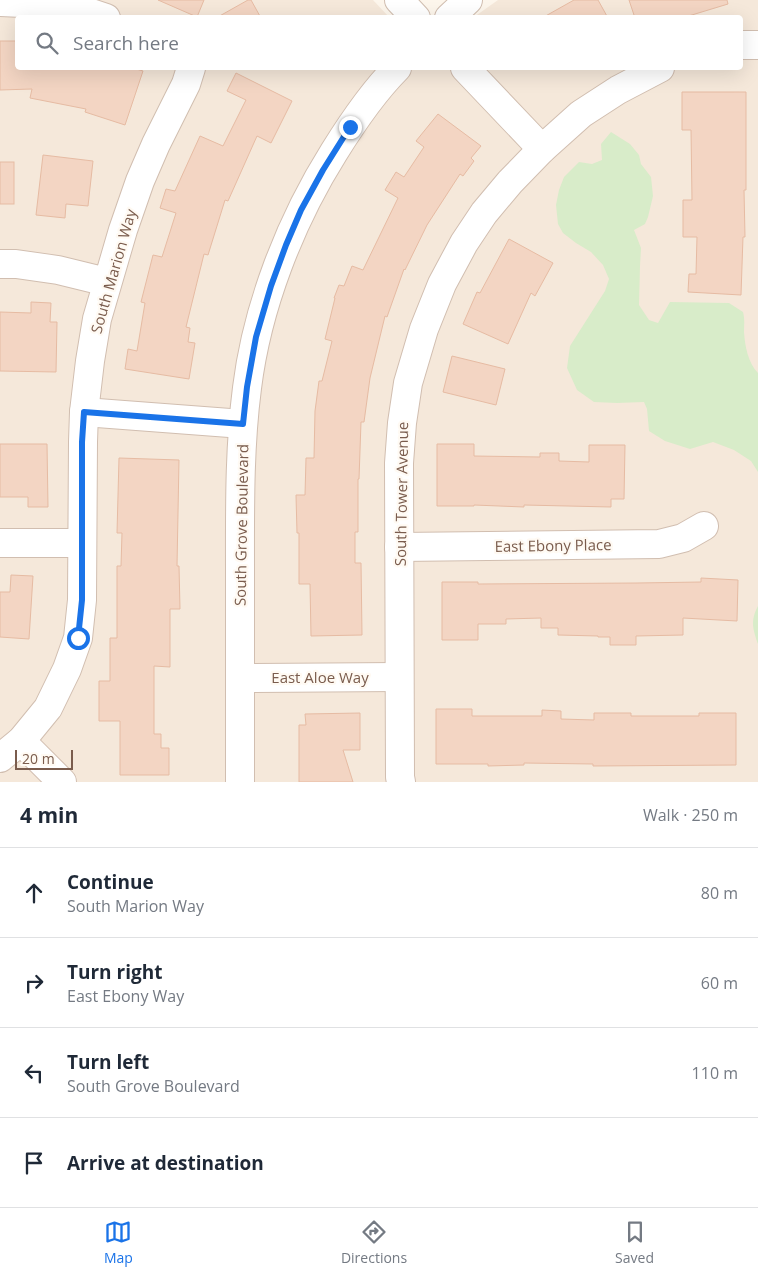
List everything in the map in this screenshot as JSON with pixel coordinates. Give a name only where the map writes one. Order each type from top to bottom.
[{"type":"street","points":[[399,0],[413,15]]},
{"type":"street","points":[[452,15],[468,0]]},
{"type":"street","points":[[0,2],[44,4],[97,15]]},
{"type":"street","points":[[743,45],[758,45]]},
{"type":"street","name":"South Marion Way","points":[[62,782],[10,749],[48,708],[67,670],[78,638],[82,600],[82,442],[84,412],[97,319],[123,230],[140,181],[186,84],[190,70]]},
{"type":"street","name":"South Grove Boulevard","points":[[240,782],[240,467],[247,387],[256,337],[271,286],[297,219],[323,170],[350,127],[395,70]]},
{"type":"street","points":[[467,70],[542,150]]},
{"type":"street","name":"South Tower Avenue","points":[[401,782],[399,464],[408,384],[424,329],[442,284],[464,243],[504,188],[581,114],[618,90],[656,70]]},
{"type":"street","points":[[0,264],[16,264],[58,270],[107,282]]},
{"type":"street","points":[[84,412],[243,424]]},
{"type":"street","name":"East Ebony Place","points":[[399,547],[659,544],[684,538],[704,526]]},
{"type":"street","points":[[0,543],[82,542]]},
{"type":"street","name":"East Aloe Way","points":[[240,678],[399,677]]},
{"type":"shaded area","points":[[0,0],[373,0],[387,15],[15,15],[15,70],[743,70],[743,15],[477,15],[498,0],[758,0],[758,782],[0,782]]},
{"type":"green space","points":[[611,132],[630,144],[639,155],[641,164],[651,177],[653,196],[648,217],[645,224],[634,230],[641,248],[639,305],[649,320],[658,323],[670,302],[729,303],[743,312],[746,348],[749,359],[758,373],[758,472],[751,461],[734,450],[713,442],[690,449],[665,441],[649,431],[647,409],[644,402],[594,402],[577,390],[567,368],[570,346],[605,291],[609,279],[603,265],[591,252],[563,233],[558,224],[556,205],[564,177],[579,162],[592,164],[602,160],[601,144]]},
{"type":"green space","points":[[758,606],[758,644],[753,625]]},
{"type":"building","points":[[158,0],[204,0],[198,15],[192,15]]},
{"type":"building","points":[[251,0],[259,15],[221,15]]},
{"type":"building","points":[[574,0],[598,0],[606,15],[547,15]]},
{"type":"building","points":[[629,0],[727,0],[728,4],[692,15],[634,15]]},
{"type":"building","points":[[0,41],[15,41],[15,70],[143,71],[125,125],[85,112],[86,109],[30,98],[32,89],[0,90]]},
{"type":"building","points":[[236,73],[292,101],[271,143],[257,136],[228,201],[225,200],[208,255],[204,254],[186,327],[190,328],[188,342],[195,343],[189,379],[125,369],[128,349],[137,351],[145,303],[141,302],[153,255],[162,257],[176,213],[160,208],[166,189],[175,191],[200,136],[223,146],[246,100],[227,91]]},
{"type":"building","points":[[682,92],[746,92],[745,237],[743,237],[741,295],[688,292],[689,274],[696,274],[697,237],[683,237],[683,200],[692,200],[691,130],[682,130]]},
{"type":"building","points":[[438,114],[481,146],[471,158],[474,161],[463,176],[460,174],[427,225],[404,269],[387,317],[385,316],[370,378],[364,422],[361,422],[358,532],[355,532],[355,563],[361,563],[362,635],[311,636],[310,584],[299,584],[299,533],[297,533],[296,495],[305,495],[306,458],[314,458],[315,411],[319,381],[322,381],[332,341],[325,339],[334,298],[339,285],[344,286],[352,266],[363,270],[398,198],[385,190],[396,172],[404,177],[424,147],[416,141]]},
{"type":"building","points":[[43,155],[93,161],[88,206],[66,204],[65,218],[36,215]]},
{"type":"building","points":[[0,162],[14,162],[14,204],[0,204]]},
{"type":"building","points":[[509,239],[553,263],[535,296],[531,293],[508,344],[463,324],[477,292],[480,293]]},
{"type":"building","points":[[31,302],[51,303],[50,322],[57,322],[56,372],[0,371],[0,312],[31,313]]},
{"type":"building","points":[[452,356],[505,369],[496,405],[443,392]]},
{"type":"building","points":[[0,444],[47,444],[48,507],[28,507],[28,497],[0,497]]},
{"type":"building","points":[[437,444],[474,444],[474,456],[540,457],[540,453],[559,453],[559,461],[589,462],[589,445],[625,445],[624,499],[611,499],[611,507],[437,506]]},
{"type":"building","points":[[119,458],[179,460],[177,566],[179,566],[180,609],[170,609],[170,667],[154,666],[154,734],[161,734],[161,748],[169,748],[169,775],[120,775],[120,721],[99,721],[99,681],[110,681],[110,638],[117,638],[117,566],[121,566],[122,533],[117,533]]},
{"type":"building","points":[[11,575],[33,576],[29,639],[0,637],[0,592],[10,592]]},
{"type":"building","points":[[701,578],[738,580],[737,621],[683,618],[683,635],[636,636],[636,645],[610,645],[610,637],[558,635],[558,628],[541,628],[541,618],[506,619],[506,624],[478,624],[478,640],[442,640],[442,582],[478,582],[478,584],[637,583],[701,582]]},
{"type":"building","points":[[436,709],[472,709],[472,716],[542,716],[542,710],[561,711],[561,719],[594,720],[594,713],[631,713],[631,716],[699,716],[699,713],[736,713],[736,765],[593,766],[593,764],[524,763],[524,765],[488,766],[488,764],[436,764]]},
{"type":"building","points":[[360,713],[360,750],[343,750],[353,782],[299,782],[299,725],[306,725],[305,714]]},
{"type":"route","points":[[78,638],[82,600],[82,442],[84,412],[243,424],[247,387],[256,337],[271,286],[301,210],[350,127]]}]
